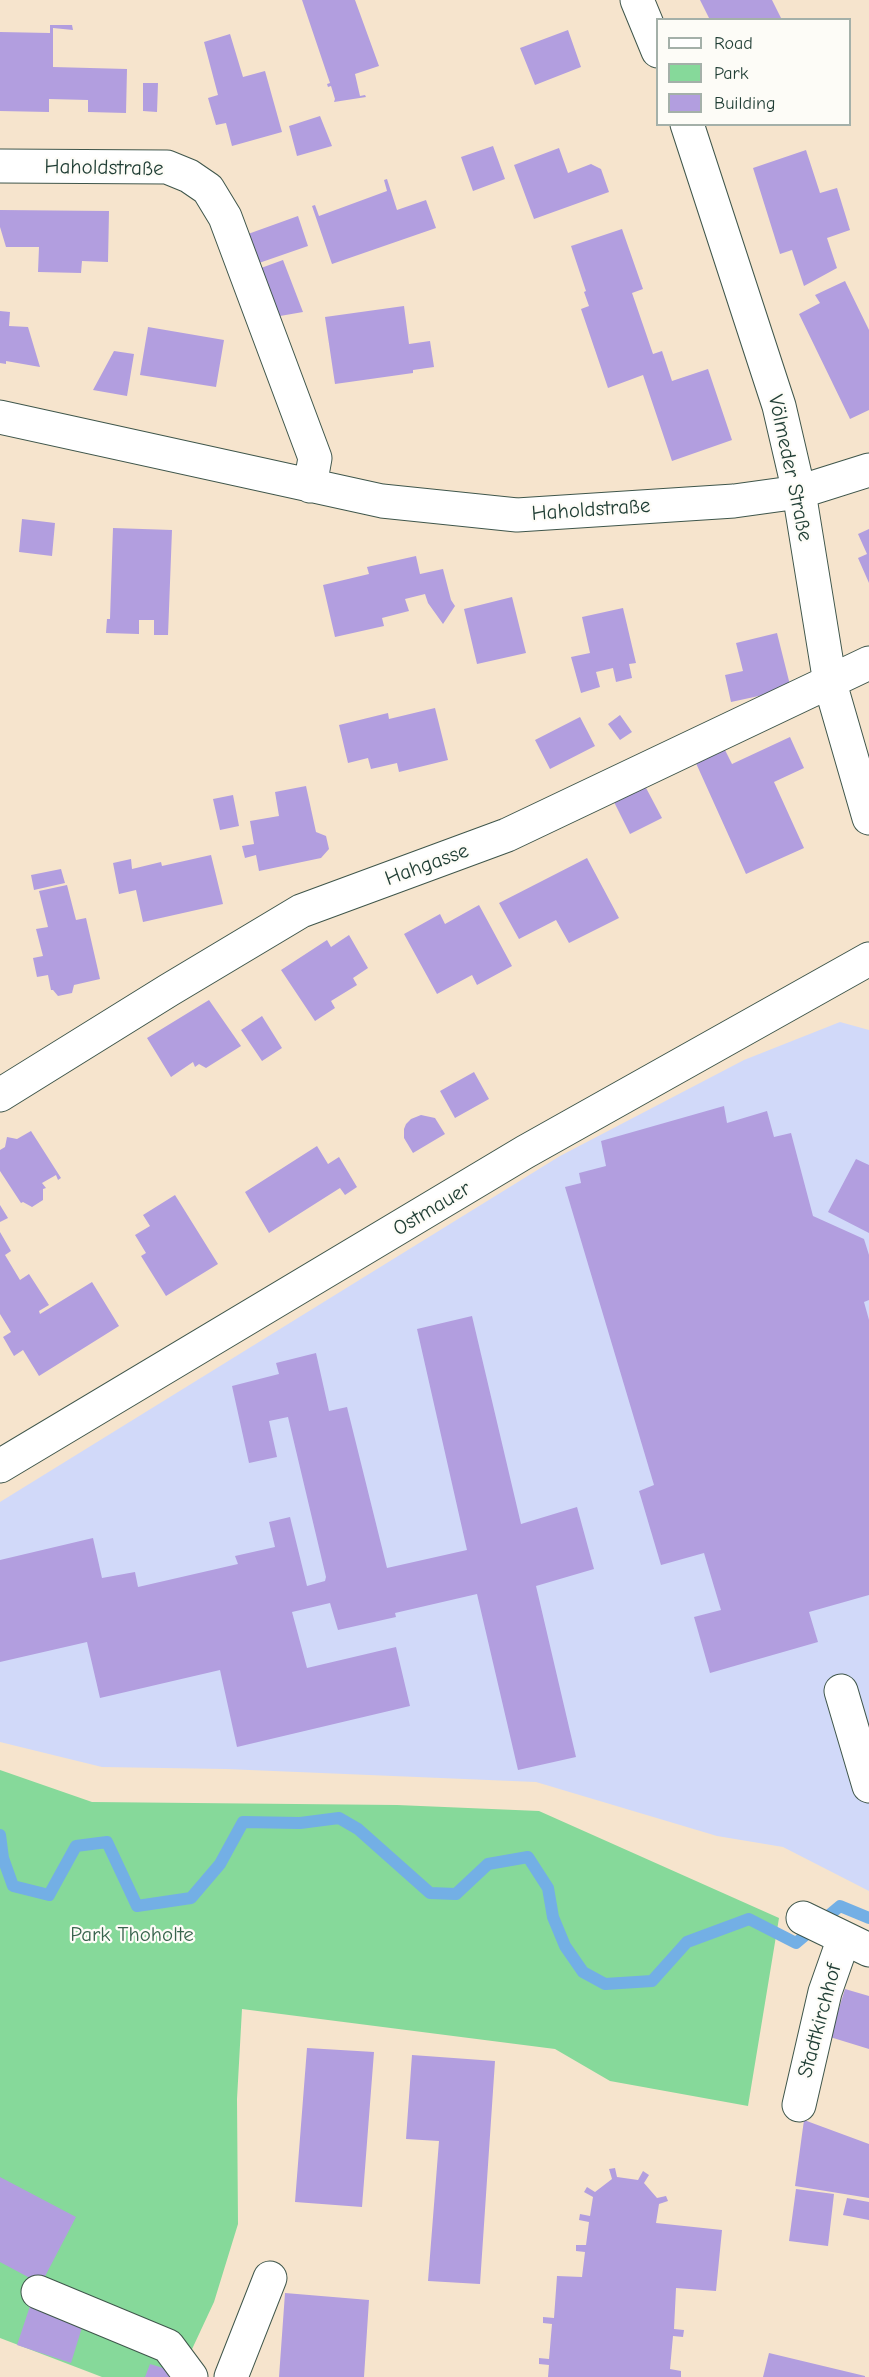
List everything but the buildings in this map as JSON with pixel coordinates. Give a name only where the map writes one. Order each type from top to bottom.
[{"type":"street","points":[[637,0],[656,48]]},
{"type":"street","name":"Völmeder Straße","points":[[688,126],[778,406],[799,492],[830,683],[869,818]]},
{"type":"street","name":"Haholdstraße","points":[[0,166],[167,167],[189,176],[208,189],[225,217],[315,458],[310,486]]},
{"type":"street","name":"Haholdstraße","points":[[0,417],[382,501],[517,515],[734,501],[799,492],[869,470]]},
{"type":"street","name":"Hahgasse","points":[[0,1095],[301,911],[507,835],[869,663]]},
{"type":"street","name":"Ostmauer","points":[[0,1466],[525,1152],[869,959]]},
{"type":"street","points":[[841,1691],[869,1786]]},
{"type":"street","points":[[803,1918],[857,1944]]},
{"type":"street","name":"Stadtkirchhof","points":[[799,2105],[825,1992],[857,1944]]},
{"type":"street","points":[[231,2377],[270,2278]]},
{"type":"street","points":[[38,2292],[168,2346],[191,2377]]},
{"type":"shaded area","points":[[840,1022],[869,1030],[869,1891],[783,1847],[717,1836],[536,1782],[226,1769],[102,1767],[0,1742],[0,1502],[560,1156],[744,1060]]},
{"type":"green space","name":"Park Thoholte","points":[[0,1770],[92,1802],[397,1805],[539,1811],[779,1918],[748,2106],[610,2081],[555,2049],[242,2009],[237,2099],[238,2224],[214,2302],[179,2377],[102,2377],[0,2338]]},
{"type":"waterway","points":[[0,1835],[3,1858],[13,1886],[49,1895],[76,1846],[107,1842],[137,1906],[191,1898],[220,1864],[243,1822],[300,1823],[339,1818],[358,1829],[430,1893],[456,1894],[488,1864],[528,1857],[548,1888],[553,1917],[565,1946],[583,1972],[605,1984],[652,1981],[687,1942],[749,1919],[796,1943],[840,1906],[869,1918]]}]
